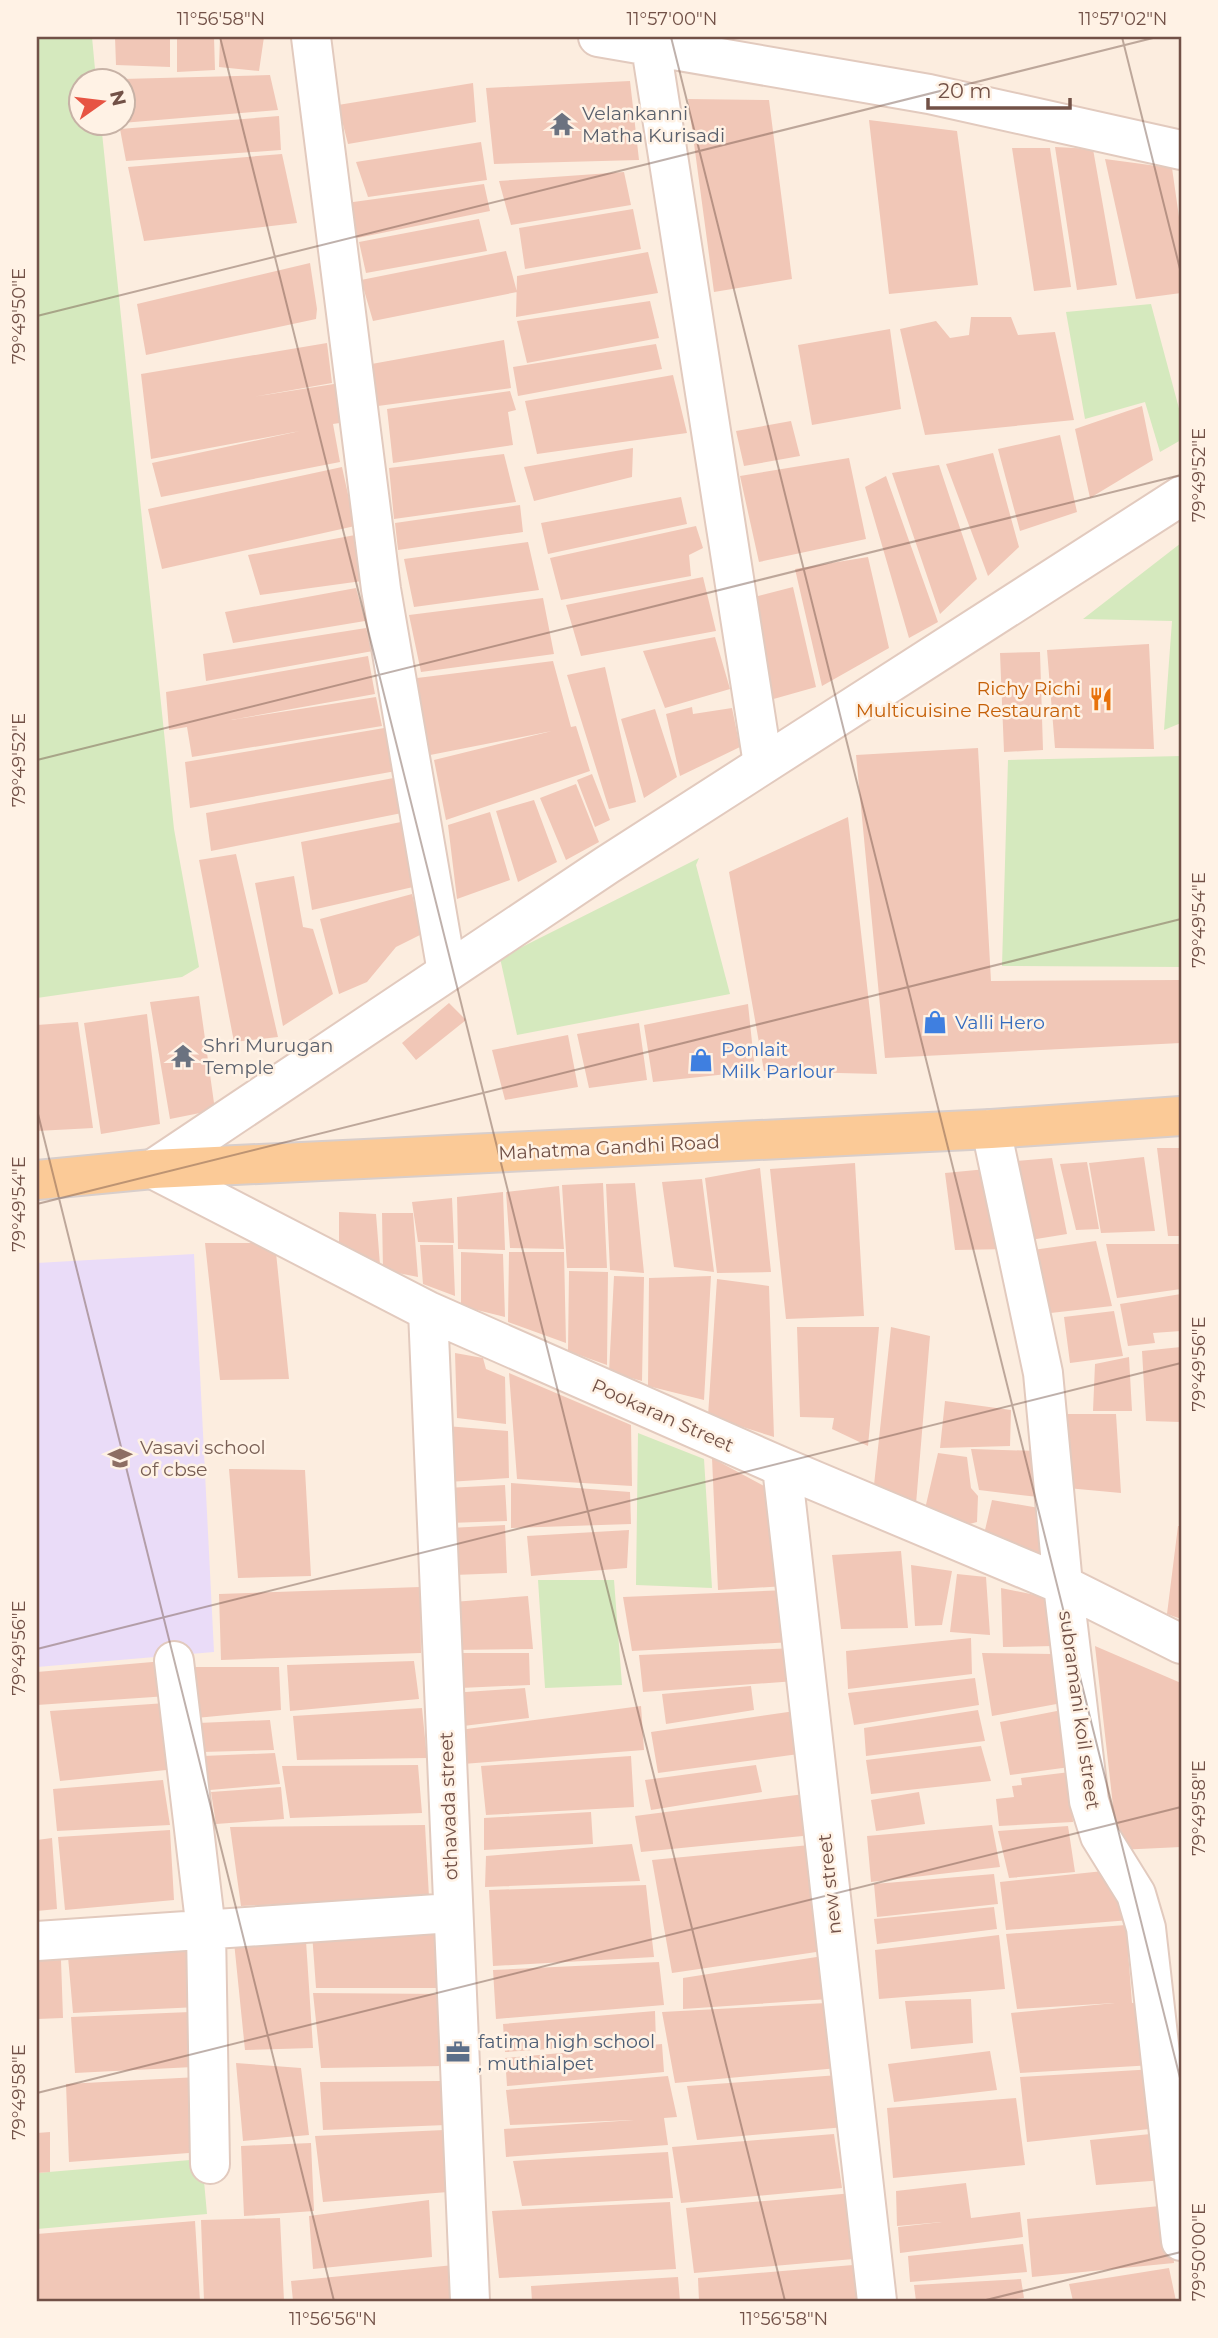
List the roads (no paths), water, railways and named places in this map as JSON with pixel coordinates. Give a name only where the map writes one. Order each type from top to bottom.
[{"type":"main road","name":"Mahatma Gandhi Road","points":[[37,1180],[153,1169],[991,1129],[1181,1116]]},
{"type":"street","points":[[311,37],[381,589],[447,972]]},
{"type":"street","points":[[598,37],[929,94],[1181,150]]},
{"type":"street","points":[[651,47],[764,765]]},
{"type":"street","points":[[153,1169],[447,972],[1181,496]]},
{"type":"street","name":"subramani koil street","points":[[991,1129],[1043,1373],[1063,1584],[1089,1801],[1100,1836],[1136,1894],[1146,1928],[1181,2241]]},
{"type":"street","name":"Pookaran Street","points":[[153,1169],[428,1311],[782,1467],[1063,1584],[1181,1644]]},
{"type":"street","name":"othavada street","points":[[428,1311],[470,2301]]},
{"type":"street","name":"new street","points":[[782,1467],[877,2301]]},
{"type":"street","points":[[174,1661],[206,1930],[210,2164]]},
{"type":"street","points":[[37,1941],[452,1913]]},
{"type":"place","name":"Velankanni Matha Kurisadi","points":[[562,124]]},
{"type":"place","name":"Richy Richi Multicuisine Restaurant","points":[[1101,699]]},
{"type":"place","name":"Valli Hero","points":[[935,1022]]},
{"type":"place","name":"Shri Murugan Temple","points":[[183,1056]]},
{"type":"place","name":"Ponlait Milk Parlour","points":[[701,1060]]},
{"type":"place","name":"Vasavi school of cbse","points":[[120,1458]]},
{"type":"place","name":"fatima high school , muthialpet","points":[[458,2052]]}]
